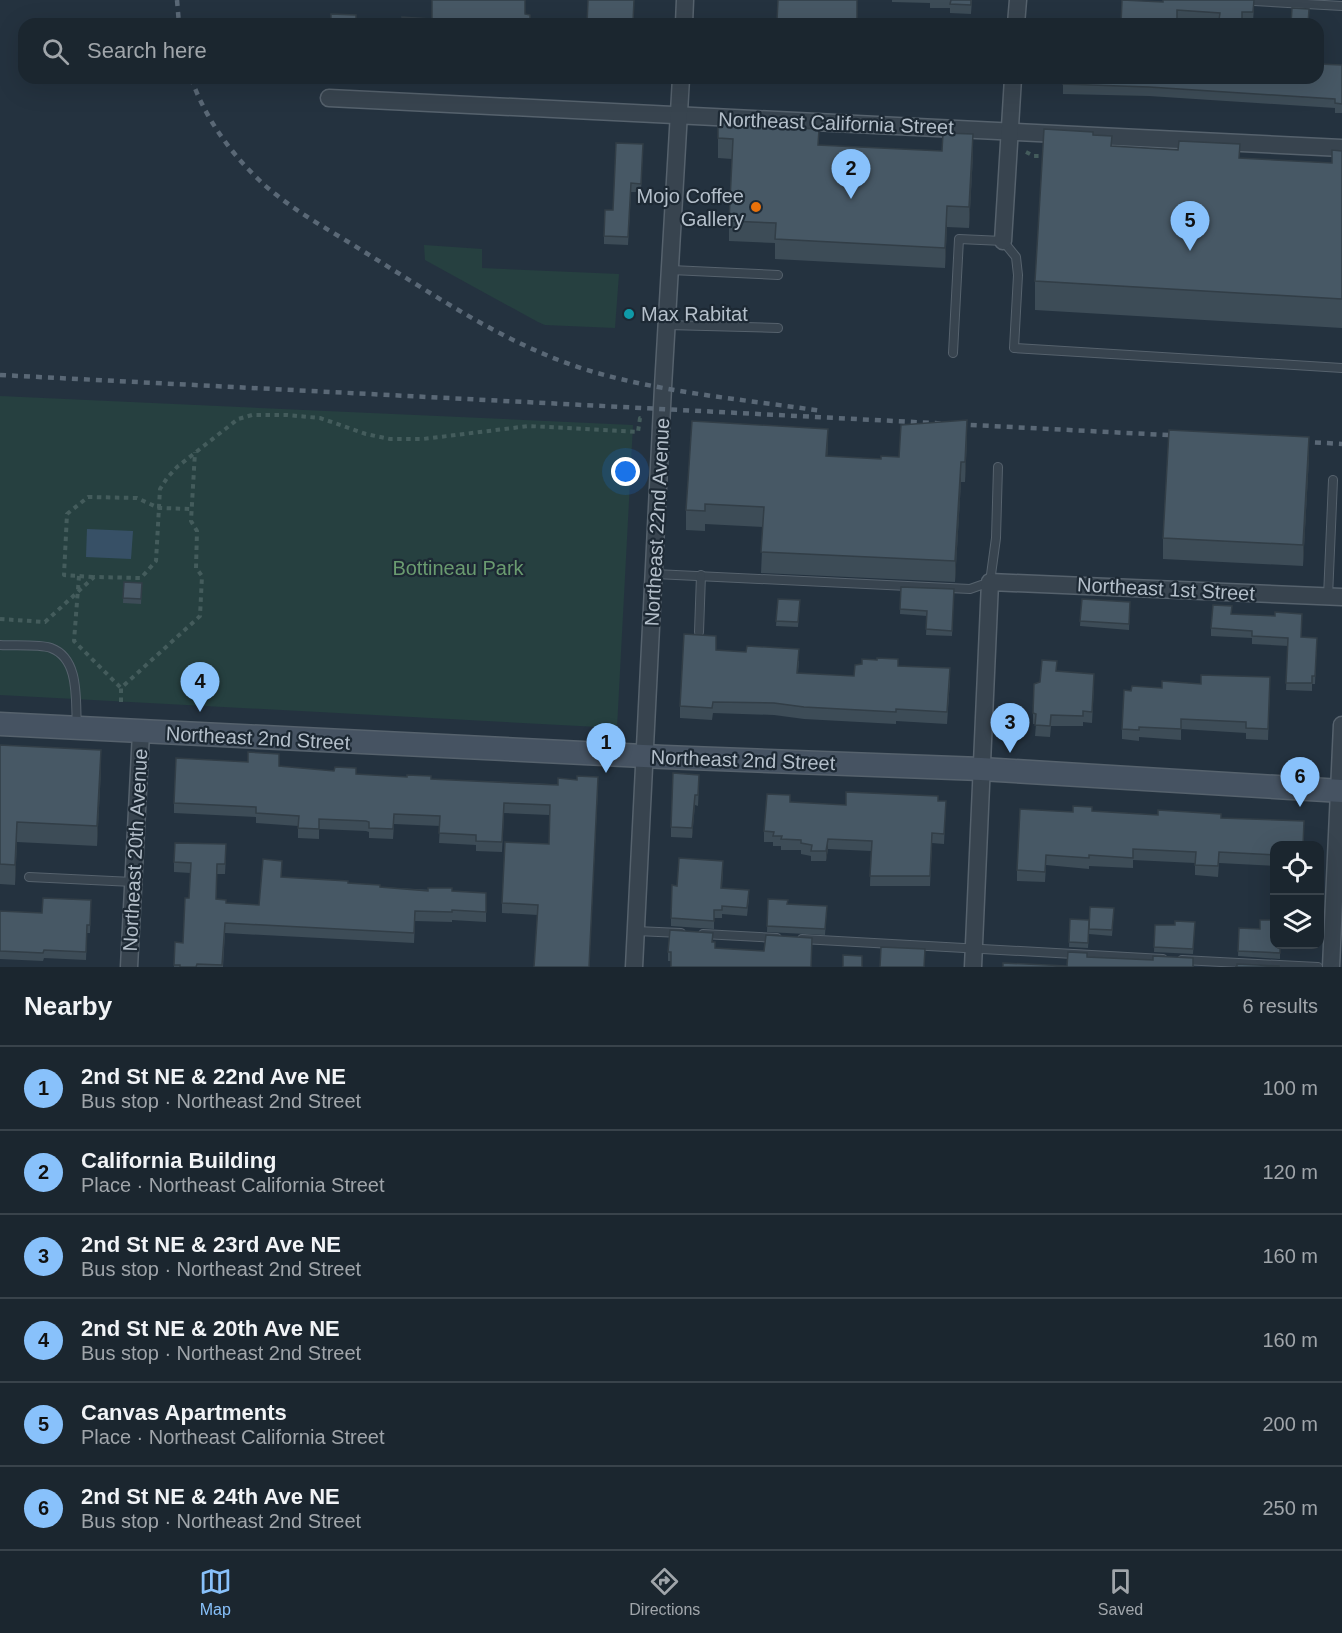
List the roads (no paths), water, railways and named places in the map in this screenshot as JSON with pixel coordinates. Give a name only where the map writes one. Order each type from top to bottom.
[{"type":"street","points":[[684,18],[685,0]]},
{"type":"street","points":[[1016,18],[1018,0]]},
{"type":"street","name":"Northeast 22nd Avenue","points":[[634,967],[681,84]]},
{"type":"street","points":[[1003,241],[1013,84]]},
{"type":"street","name":"Northeast California Street","points":[[329,98],[1342,148]]},
{"type":"street","points":[[973,967],[990,582]]},
{"type":"street","name":"Northeast 1st Street","points":[[990,582],[1335,597]]},
{"type":"street","name":"Northeast 2nd Street","points":[[0,724],[646,756],[981,769],[1341,791]]},
{"type":"street","points":[[1331,967],[1341,791],[1342,725]]},
{"type":"street","name":"Northeast 20th Avenue","points":[[129,967],[141,732]]},
{"type":"lane","points":[[1236,0],[1342,6]]},
{"type":"lane","points":[[953,353],[959,239],[1003,241],[1016,257],[1018,275],[1014,348],[1342,368]]},
{"type":"lane","points":[[671,270],[778,275]]},
{"type":"lane","points":[[667,325],[778,328]]},
{"type":"lane","points":[[655,573],[970,589],[990,582],[996,538],[998,467]]},
{"type":"lane","points":[[1334,480],[1335,597]]},
{"type":"lane","points":[[699,632],[701,575]]},
{"type":"lane","points":[[0,645],[51,648],[64,656],[73,674],[77,729]]},
{"type":"lane","points":[[29,877],[134,882]]},
{"type":"lane","points":[[636,931],[685,933]]},
{"type":"lane","points":[[697,934],[781,938]]},
{"type":"lane","points":[[793,939],[1318,967]]},
{"type":"water","points":[[87,529],[133,531],[131,559],[86,557]]},
{"type":"railway","points":[[177,0],[178,18]]},
{"type":"railway","points":[[194,84],[210,119],[227,145],[270,190],[296,210],[448,304],[505,336],[563,362],[621,379],[678,391],[822,411]]},
{"type":"railway","points":[[0,375],[1186,436]]},
{"type":"railway","points":[[1291,441],[1342,444]]},
{"type":"place","name":"California Building","points":[[851,199]]},
{"type":"place","name":"Mojo Coffee Gallery","points":[[756,207]]},
{"type":"place","name":"Canvas Apartments","points":[[1190,251]]},
{"type":"place","name":"Max Rabitat","points":[[629,314]]},
{"type":"place","name":"2nd St NE & 20th Ave NE","points":[[200,712]]},
{"type":"place","name":"2nd St NE & 23rd Ave NE","points":[[1010,753]]},
{"type":"place","name":"2nd St NE & 22nd Ave NE","points":[[606,773]]},
{"type":"place","name":"2nd St NE & 24th Ave NE","points":[[1300,807]]},
{"type":"park label","name":"Bottineau Park","points":[[458,568]]}]
